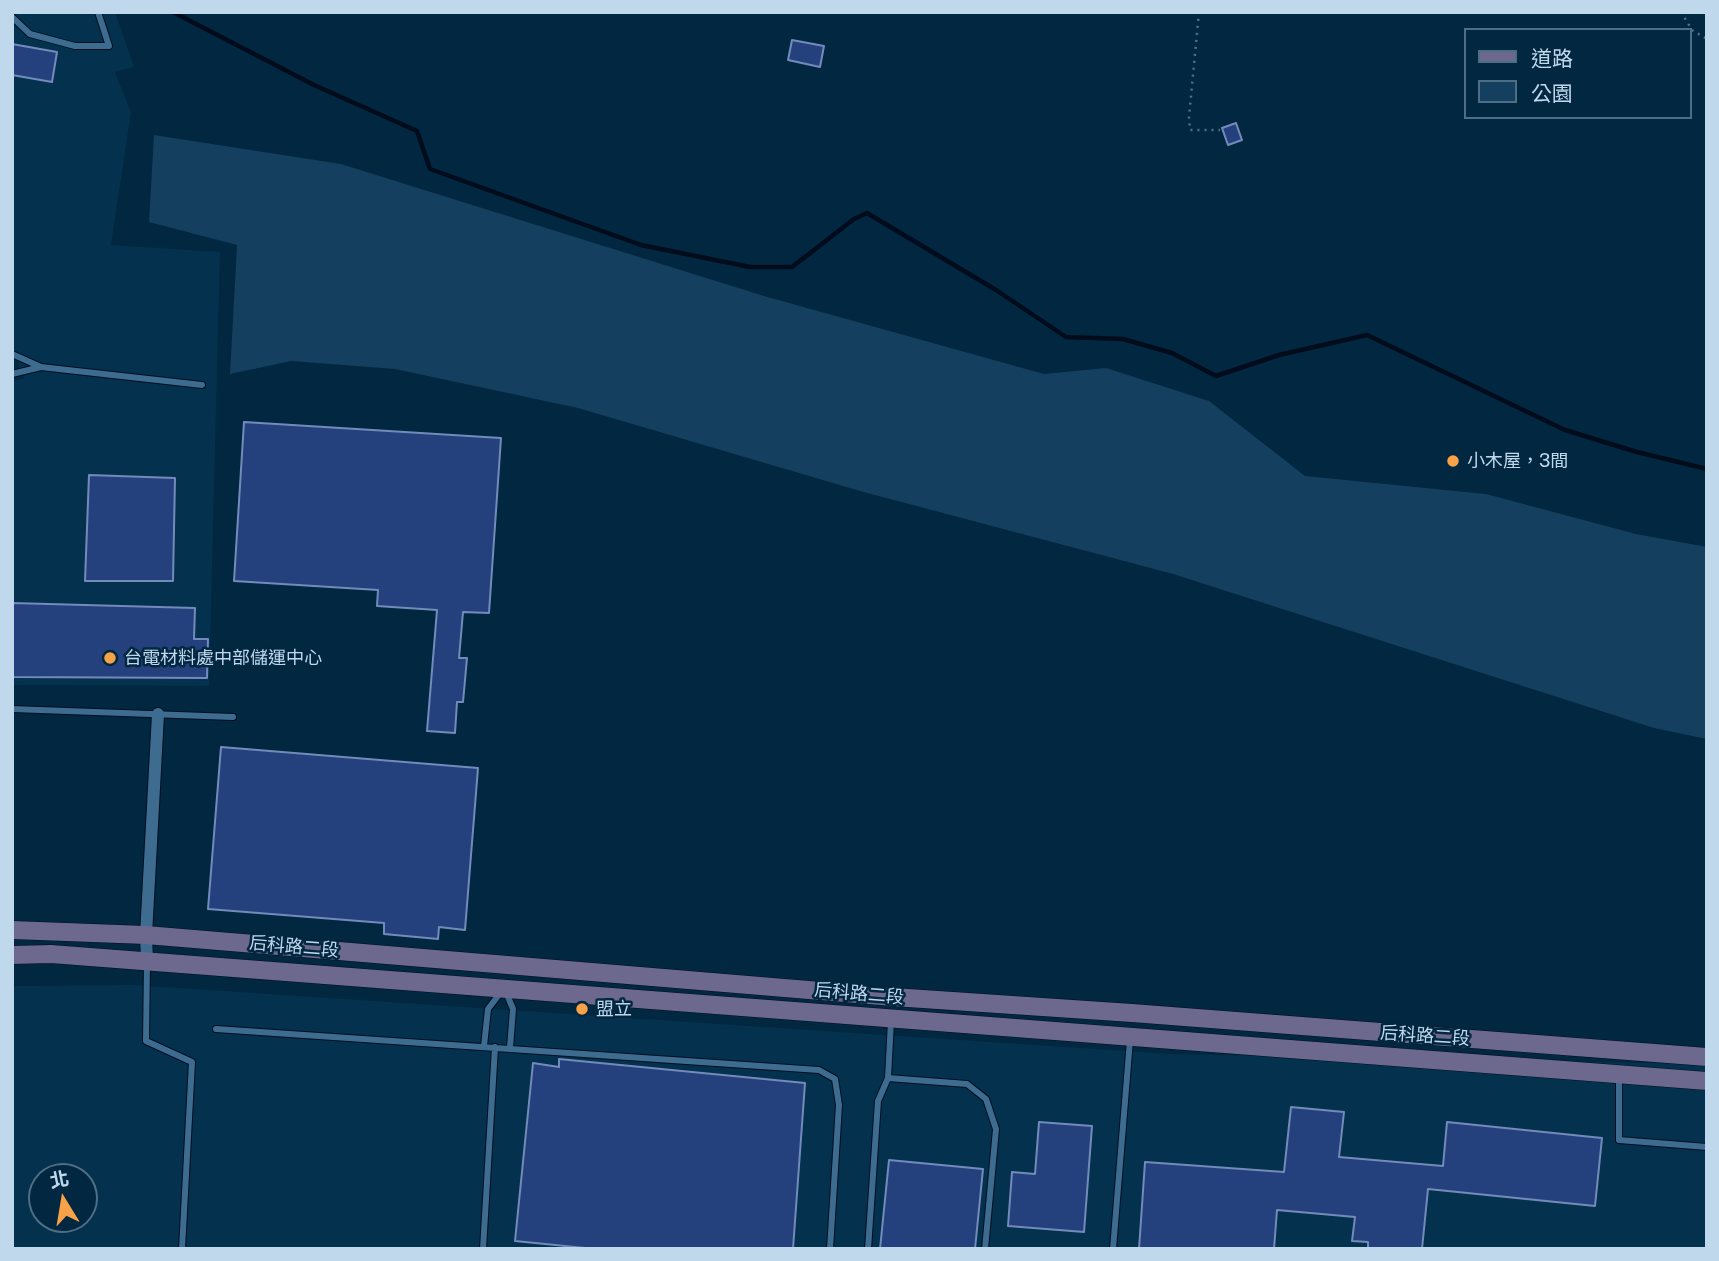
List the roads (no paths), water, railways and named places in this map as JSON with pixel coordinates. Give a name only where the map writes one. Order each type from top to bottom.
[{"type":"street","points":[[147,961],[146,935],[158,714]]},
{"type":"street","name":"后科路二段","points":[[12,930],[146,935],[893,997],[1707,1057]]},
{"type":"street","name":"后科路二段","points":[[12,955],[51,954],[147,961],[1131,1039],[1707,1081]]},
{"type":"street","points":[[504,988],[507,965]]},
{"type":"street","points":[[1131,1039],[1132,1013]]},
{"type":"street","points":[[1619,1051],[1619,1075]]},
{"type":"lane","points":[[12,17],[30,34],[75,46],[110,46],[98,12]]},
{"type":"lane","points":[[12,354],[41,367],[202,385]]},
{"type":"lane","points":[[12,374],[41,367]]},
{"type":"lane","points":[[12,709],[233,717]]},
{"type":"lane","points":[[147,961],[146,1041],[192,1062],[182,1249]]},
{"type":"lane","points":[[484,1046],[488,1009],[504,988],[513,1009],[510,1048]]},
{"type":"lane","points":[[868,1249],[878,1101],[887,1078],[891,1019]]},
{"type":"lane","points":[[216,1029],[819,1070],[835,1079],[839,1105],[831,1249]]},
{"type":"lane","points":[[1113,1249],[1131,1039]]},
{"type":"lane","points":[[483,1249],[495,1047]]},
{"type":"lane","points":[[1619,1075],[1619,1140],[1707,1147]]},
{"type":"lane","points":[[887,1078],[967,1084],[986,1099],[996,1129],[985,1249]]},
{"type":"waterway","points":[[173,12],[314,85],[417,131],[430,169],[641,245],[750,267],[792,267],[854,219],[867,213],[996,290],[1066,337],[1123,339],[1172,353],[1216,376],[1279,355],[1367,335],[1565,430],[1637,452],[1707,469]]},
{"type":"place","name":"小木屋，3間","points":[[1453,461]]},
{"type":"place","name":"台電材料處中部儲運中心","points":[[110,658]]},
{"type":"place","name":"盟立","points":[[582,1009]]}]
